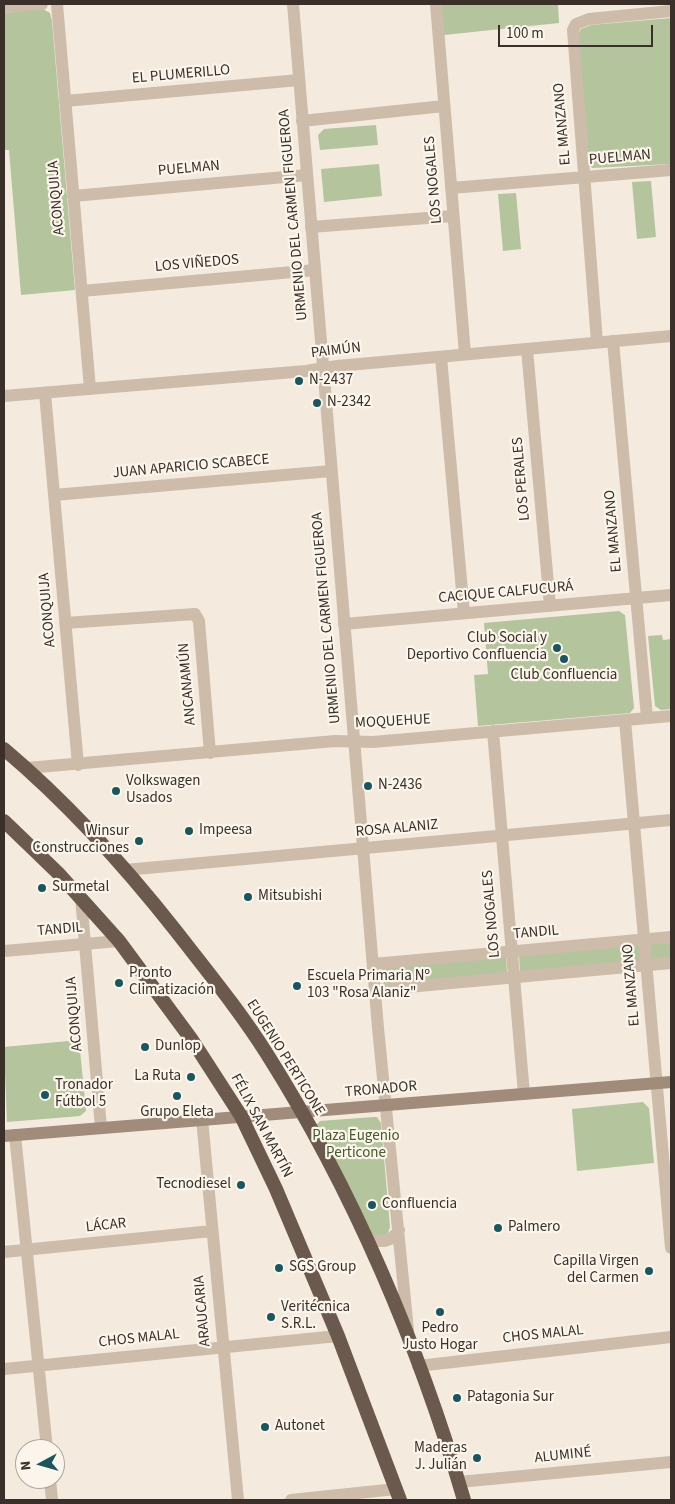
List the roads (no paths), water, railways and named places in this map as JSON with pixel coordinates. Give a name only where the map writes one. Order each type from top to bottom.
[{"type":"highway","name":"EUGENIO PERTICONE","points":[[4,749],[81,819],[183,940],[244,1020],[302,1113],[366,1238],[390,1291],[464,1500]]},
{"type":"highway","name":"FÉLIX SAN MARTÍN","points":[[4,821],[81,898],[118,941],[178,1020],[241,1116],[276,1189],[338,1336],[398,1495]]},
{"type":"main road","name":"TRONADOR","points":[[9,1136],[671,1082]]},
{"type":"street","points":[[4,7],[42,4]]},
{"type":"street","name":"ACONQUIJA","points":[[57,4],[90,389]]},
{"type":"street","name":"URMENIO DEL CARMEN FIGUEROA","points":[[293,4],[375,990],[408,1340]]},
{"type":"street","name":"LOS NOGALES","points":[[436,4],[465,354]]},
{"type":"street","points":[[631,9],[671,11]]},
{"type":"street","name":"EL MANZANO","points":[[597,342],[572,37],[576,24],[631,9]]},
{"type":"street","name":"EL PLUMERILLO","points":[[65,101],[299,80]]},
{"type":"street","points":[[302,121],[444,106]]},
{"type":"street","name":"PUELMAN","points":[[451,188],[671,170]]},
{"type":"street","name":"PUELMAN","points":[[74,196],[307,175]]},
{"type":"street","points":[[311,227],[453,216]]},
{"type":"street","name":"LOS VIÑEDOS","points":[[82,290],[315,270]]},
{"type":"street","name":"PAIMÚN","points":[[4,396],[671,336]]},
{"type":"street","name":"EL MANZANO","points":[[613,341],[647,718]]},
{"type":"street","name":"LOS PERALES","points":[[527,349],[550,606]]},
{"type":"street","points":[[441,357],[464,614]]},
{"type":"street","name":"ACONQUIJA","points":[[45,393],[78,765]]},
{"type":"street","name":"JUAN APARICIO SCABECE","points":[[54,495],[331,471]]},
{"type":"street","name":"CACIQUE CALFUCURÁ","points":[[344,624],[671,595]]},
{"type":"street","name":"ANCANAMÚN","points":[[65,623],[196,614],[199,622],[210,753]]},
{"type":"street","name":"MOQUEHUE","points":[[27,768],[354,741],[373,742],[671,716]]},
{"type":"street","name":"EL MANZANO","points":[[625,720],[671,1248]]},
{"type":"street","name":"LOS NOGALES","points":[[493,732],[524,1094]]},
{"type":"street","name":"ROSA ALANIZ","points":[[125,870],[671,820]]},
{"type":"street","name":"ACONQUIJA","points":[[81,898],[102,1128]]},
{"type":"street","name":"TANDIL","points":[[373,964],[671,937]]},
{"type":"street","name":"TANDIL","points":[[4,951],[118,941]]},
{"type":"street","points":[[375,990],[671,963]]},
{"type":"street","name":"ARAUCARIA","points":[[202,1119],[238,1500]]},
{"type":"street","points":[[9,1136],[26,1250],[46,1439]]},
{"type":"street","points":[[366,1238],[385,1241],[393,1238],[399,1230]]},
{"type":"street","name":"LÁCAR","points":[[4,1252],[212,1231]]},
{"type":"street","name":"CHOS MALAL","points":[[4,1369],[338,1336]]},
{"type":"street","name":"CHOS MALAL","points":[[418,1366],[671,1337]]},
{"type":"street","name":"ALUMINÉ","points":[[458,1482],[671,1462]]},
{"type":"street","points":[[291,1500],[398,1495]]},
{"type":"place","name":"N-2437","points":[[299,381]]},
{"type":"place","name":"N-2342","points":[[317,403]]},
{"type":"place","name":"Club Social y Deportivo Confluencia","points":[[557,648]]},
{"type":"place","name":"Club Confluencia","points":[[564,659]]},
{"type":"place","name":"N-2436","points":[[368,786]]},
{"type":"place","name":"Volkswagen Usados","points":[[116,791]]},
{"type":"place","name":"Impeesa","points":[[189,831]]},
{"type":"place","name":"Winsur Construcciones","points":[[139,841]]},
{"type":"place","name":"Surmetal","points":[[42,888]]},
{"type":"place","name":"Mitsubishi","points":[[248,897]]},
{"type":"place","name":"Pronto Climatización","points":[[119,983]]},
{"type":"place","name":"Escuela Primaria Nº 103 \"Rosa Alaniz\"","points":[[297,986]]},
{"type":"place","name":"Dunlop","points":[[145,1047]]},
{"type":"place","name":"La Ruta","points":[[191,1077]]},
{"type":"place","name":"Tronador Fútbol 5","points":[[45,1095]]},
{"type":"place","name":"Grupo Eleta","points":[[177,1096]]},
{"type":"place","name":"Tecnodiesel","points":[[241,1185]]},
{"type":"place","name":"Confluencia","points":[[372,1205]]},
{"type":"place","name":"Palmero","points":[[498,1228]]},
{"type":"place","name":"SGS Group","points":[[279,1268]]},
{"type":"place","name":"Capilla Virgen del Carmen","points":[[649,1271]]},
{"type":"place","name":"Pedro Justo Hogar","points":[[440,1312]]},
{"type":"place","name":"Veritécnica S.R.L.","points":[[271,1317]]},
{"type":"place","name":"Patagonia Sur","points":[[457,1398]]},
{"type":"place","name":"Autonet","points":[[265,1427]]},
{"type":"place","name":"Maderas J. Julián","points":[[477,1458]]},
{"type":"park label","name":"Plaza Eugenio Perticone","points":[[356,1146]]}]
